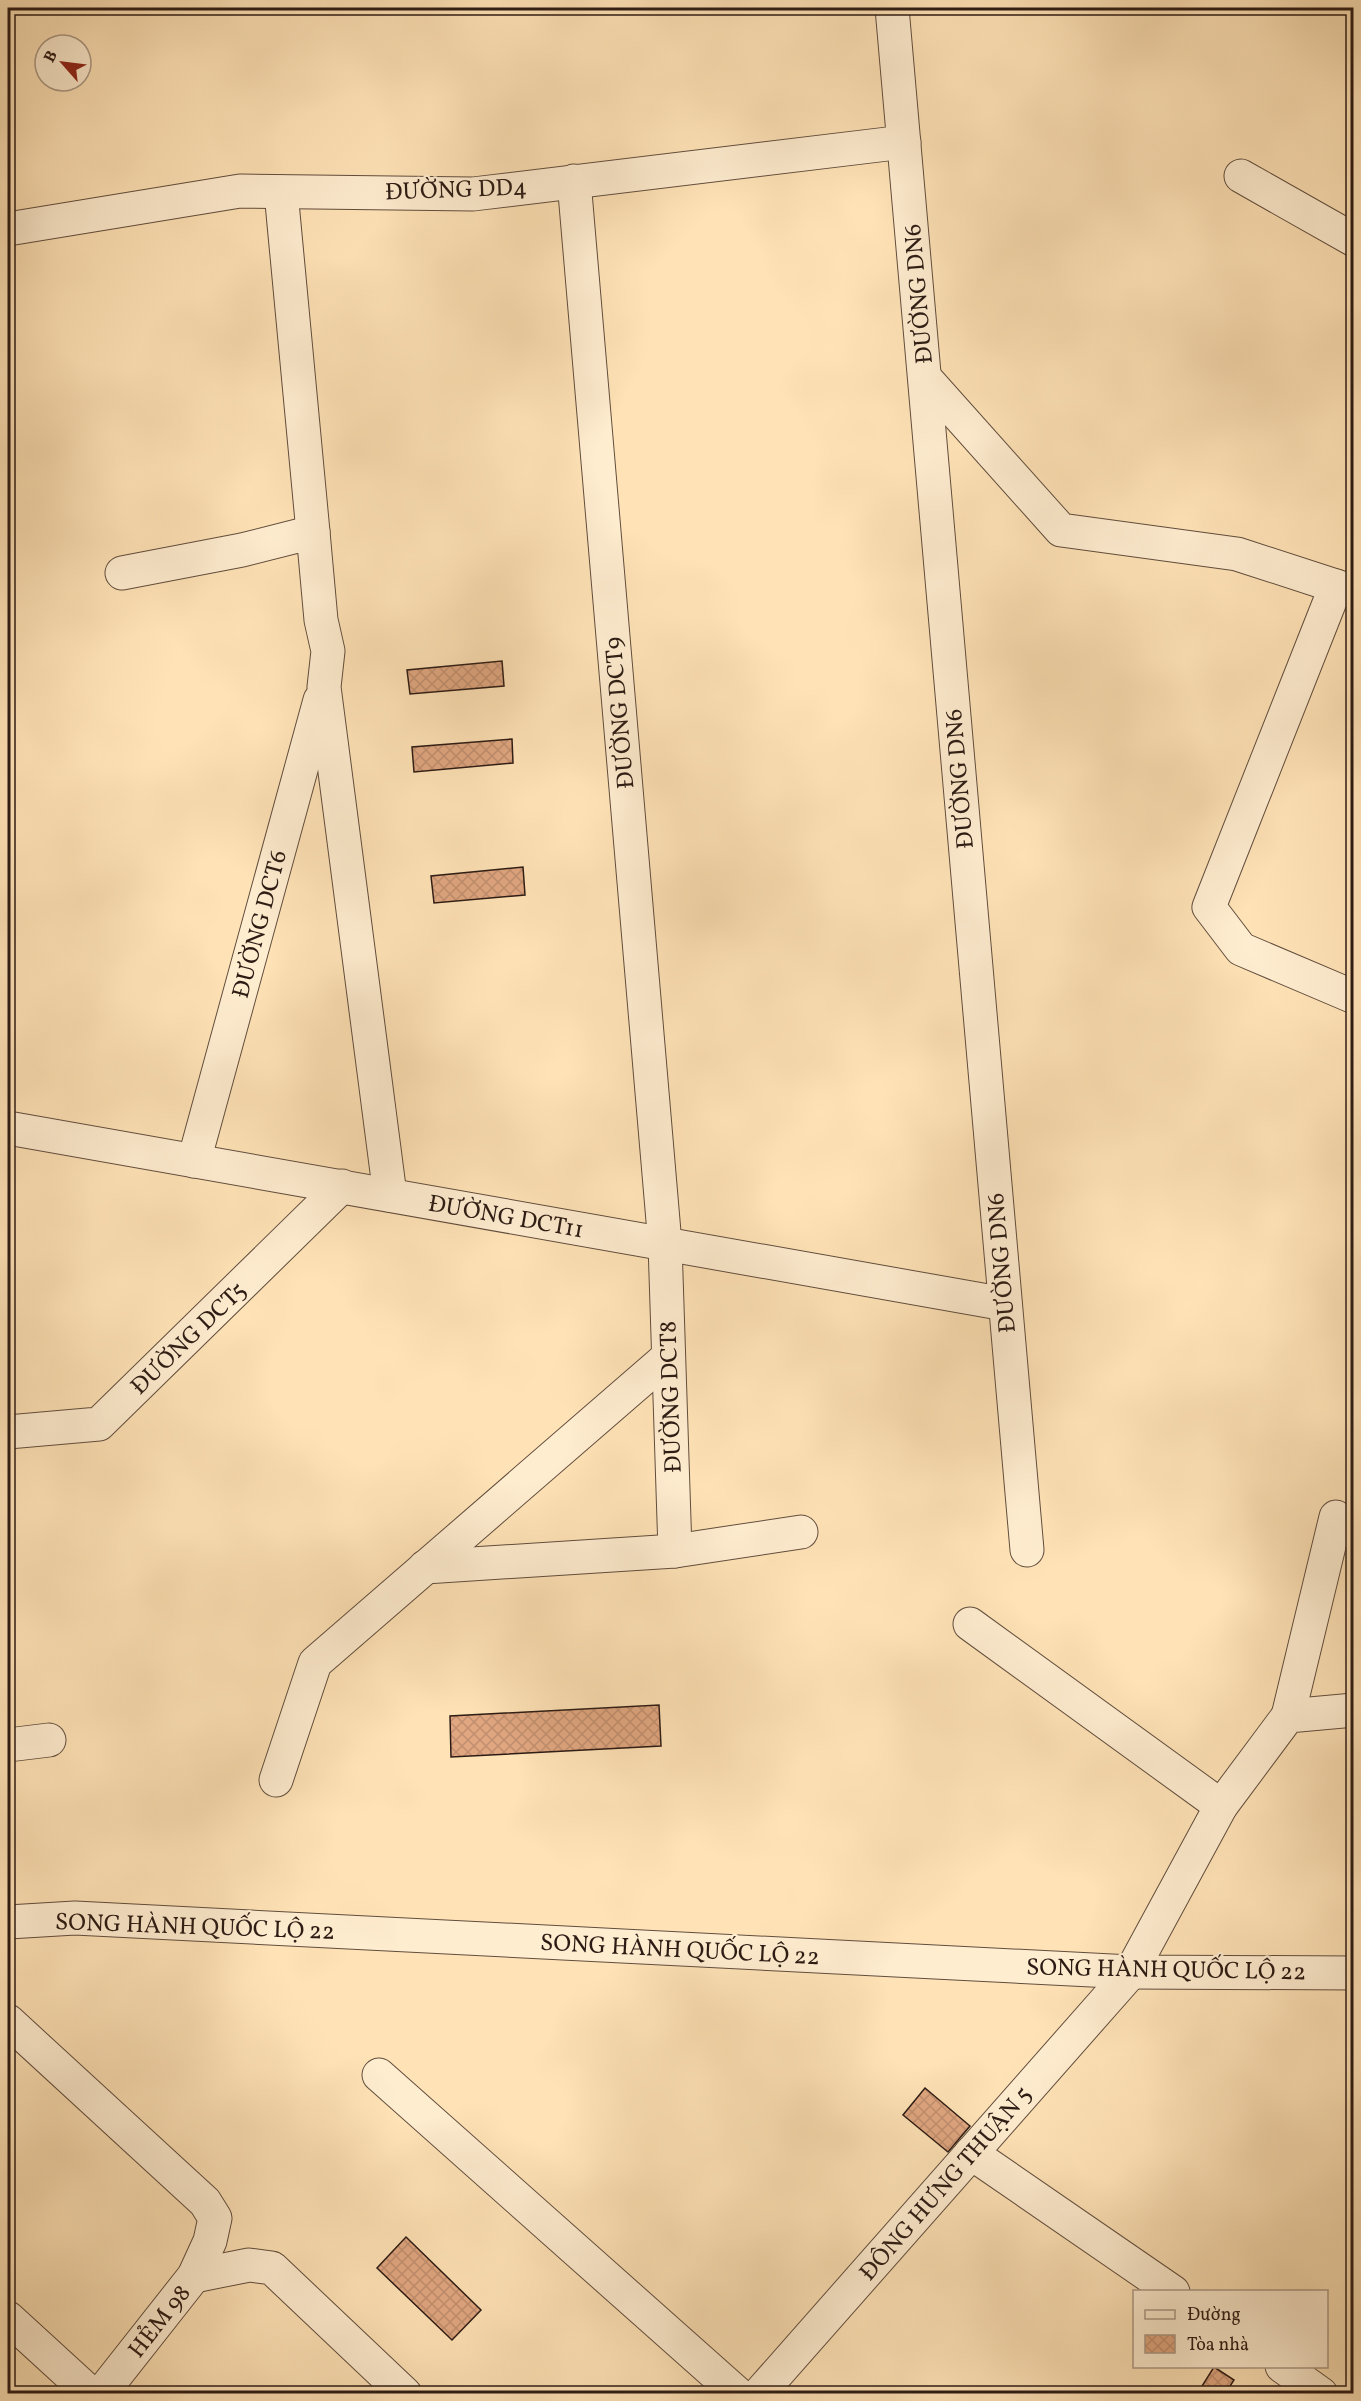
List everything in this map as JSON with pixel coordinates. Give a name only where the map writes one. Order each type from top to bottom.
[{"type":"street","name":"ĐƯỜNG DN6","points":[[892,8],[1027,1550]]},
{"type":"street","name":"ĐƯỜNG DD4","points":[[8,229],[240,191],[473,194],[904,142]]},
{"type":"street","points":[[1241,176],[1353,240]]},
{"type":"street","name":"ĐƯỜNG DCT9","points":[[574,182],[665,1244]]},
{"type":"street","points":[[280,192],[321,620],[327,651],[324,687],[390,1195]]},
{"type":"street","points":[[926,379],[1061,530],[1237,554],[1345,589],[1209,908],[1241,949],[1353,997]]},
{"type":"street","points":[[122,573],[242,550],[314,532]]},
{"type":"street","name":"ĐƯỜNG DCT6","points":[[194,1161],[324,687]]},
{"type":"street","name":"ĐƯỜNG DCT11","points":[[8,1128],[1005,1304]]},
{"type":"street","name":"ĐƯỜNG DCT5","points":[[8,1432],[99,1425],[342,1186]]},
{"type":"street","name":"ĐƯỜNG DCT8","points":[[665,1244],[675,1551]]},
{"type":"street","points":[[276,1780],[315,1663],[668,1357]]},
{"type":"street","points":[[1336,1517],[1288,1716],[1353,1710]]},
{"type":"street","points":[[425,1567],[675,1551],[801,1532]]},
{"type":"street","points":[[970,1624],[1221,1806]]},
{"type":"street","name":"ĐÔNG HƯNG THUẬN 5","points":[[759,2394],[1131,1972],[1221,1806],[1288,1716]]},
{"type":"street","points":[[8,1745],[49,1740]]},
{"type":"street","name":"SONG HÀNH QUỐC LỘ 22","points":[[8,1922],[75,1918],[1131,1972],[1353,1973]]},
{"type":"street","name":"HẺM 98","points":[[8,2021],[205,2202],[215,2218],[210,2241],[194,2276],[101,2394]]},
{"type":"street","points":[[379,2075],[738,2394]]},
{"type":"street","points":[[971,2153],[1170,2290]]},
{"type":"street","points":[[194,2276],[249,2265],[272,2268],[405,2394]]},
{"type":"street","points":[[8,2318],[91,2394]]},
{"type":"street","points":[[1283,2368],[1322,2394]]},
{"type":"building","points":[[502,661],[504,686],[410,694],[407,670]]},
{"type":"building","points":[[512,739],[513,763],[414,772],[412,747]]},
{"type":"building","points":[[523,867],[525,895],[434,903],[431,876]]},
{"type":"building","points":[[659,1705],[661,1746],[451,1757],[450,1716]]},
{"type":"building","points":[[925,2088],[970,2126],[948,2152],[903,2115]]},
{"type":"building","points":[[406,2237],[481,2310],[452,2340],[377,2268]]},
{"type":"building","points":[[1213,2368],[1234,2380],[1225,2394],[1197,2394]]}]
